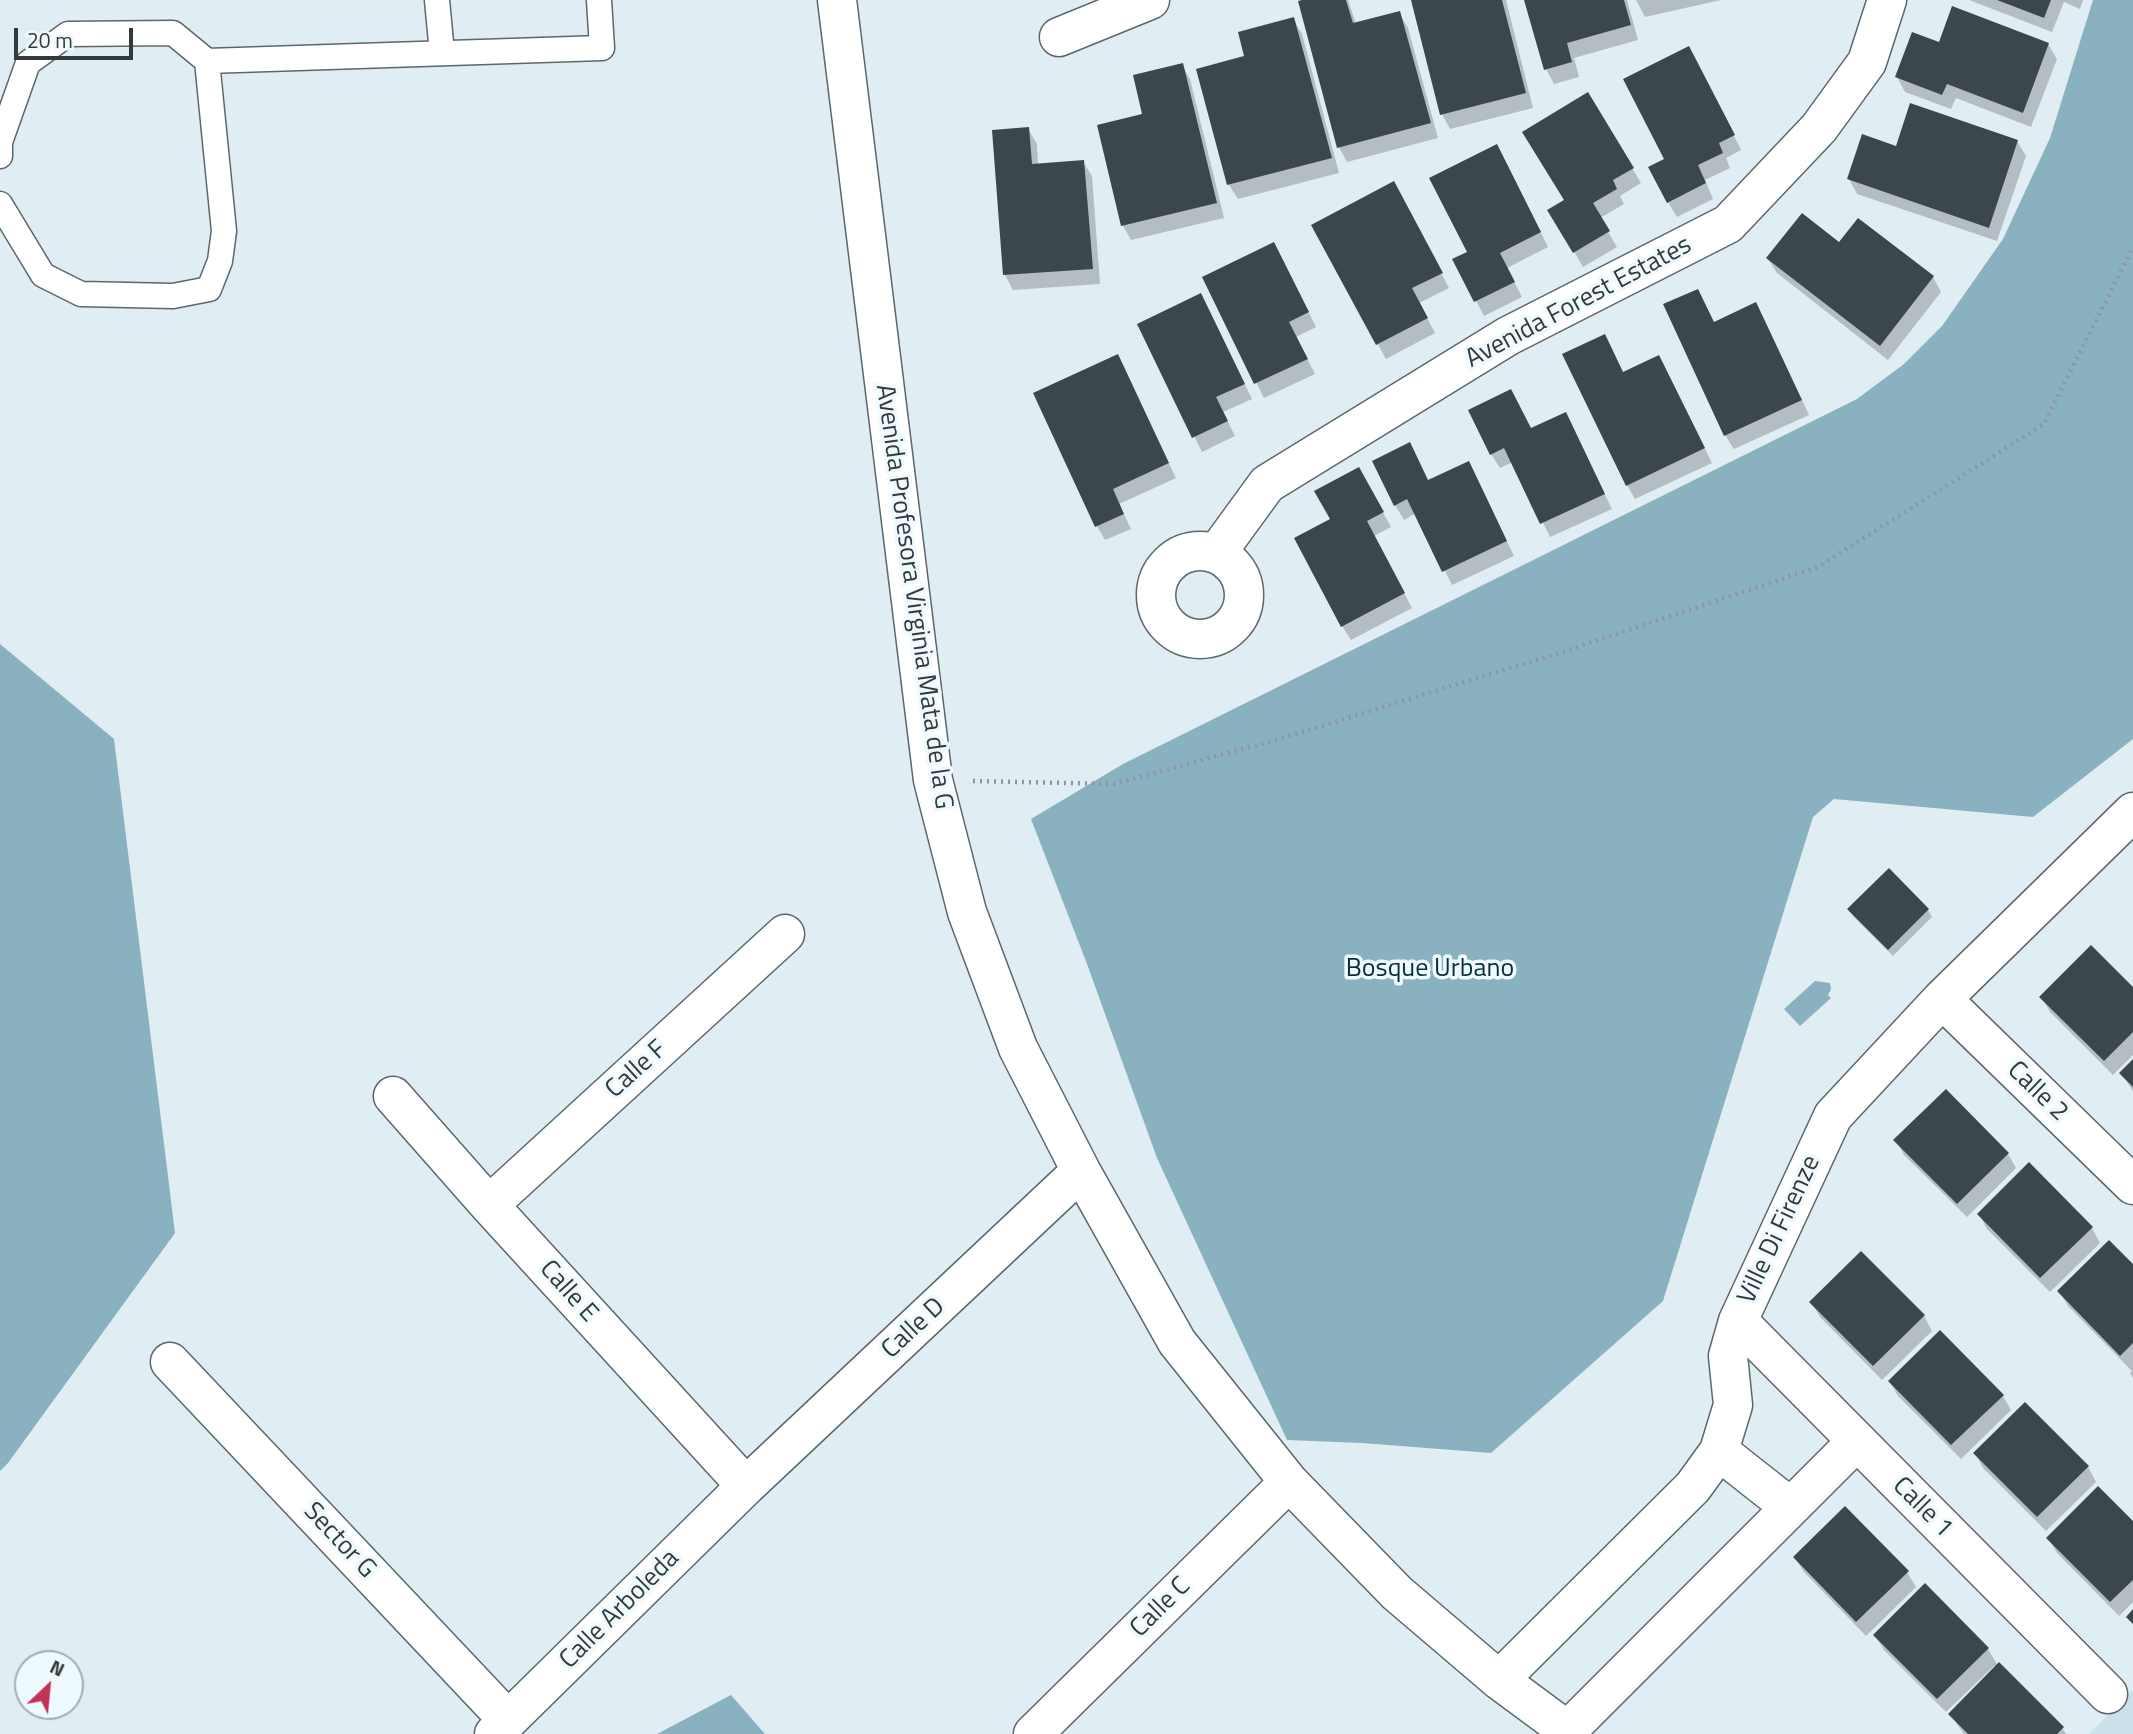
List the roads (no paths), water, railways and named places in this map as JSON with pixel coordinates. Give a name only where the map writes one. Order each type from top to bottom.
[{"type":"street","name":"Avenida Profesora Virginia Mata de la G","points":[[837,0],[933,780],[967,912],[1018,1048],[1081,1171],[1177,1342],[1289,1482],[1397,1593],[1499,1680],[1568,1733]]},
{"type":"street","points":[[1059,37],[1150,0]]},
{"type":"street","name":"Avenida Forest Estates","points":[[1216,554],[1266,484],[1508,336],[1728,224],[1819,128],[1867,62],[1887,0]]},
{"type":"street","name":"Ville Di Firenze","points":[[1499,1680],[1693,1487],[1719,1451],[1733,1405],[1728,1356],[1738,1321],[1833,1116],[1942,999],[2133,812]]},
{"type":"street","name":"Calle F","points":[[489,1205],[785,934]]},
{"type":"street","name":"Calle 2","points":[[1942,999],[2133,1185]]},
{"type":"street","name":"Calle E","points":[[393,1096],[746,1486]]},
{"type":"street","name":"Calle D","points":[[746,1486],[1081,1171]]},
{"type":"street","name":"Calle 1","points":[[1738,1321],[2108,1694]]},
{"type":"street","name":"Sector G","points":[[170,1362],[501,1727]]},
{"type":"street","points":[[1568,1733],[1856,1442]]},
{"type":"street","points":[[1719,1451],[1790,1507]]},
{"type":"street","name":"Calle C","points":[[1033,1734],[1289,1482]]},
{"type":"street","name":"Calle Arboleda","points":[[501,1727],[746,1486]]},
{"type":"lane","points":[[437,0],[442,53]]},
{"type":"lane","points":[[0,156],[0,142],[28,63],[68,34],[173,33],[207,61],[602,48],[605,0]]},
{"type":"lane","points":[[0,204],[43,275],[81,294],[173,296],[209,289],[220,261],[224,230],[207,61]]},
{"type":"park label","name":"Bosque Urbano","points":[[1430,970]]}]
